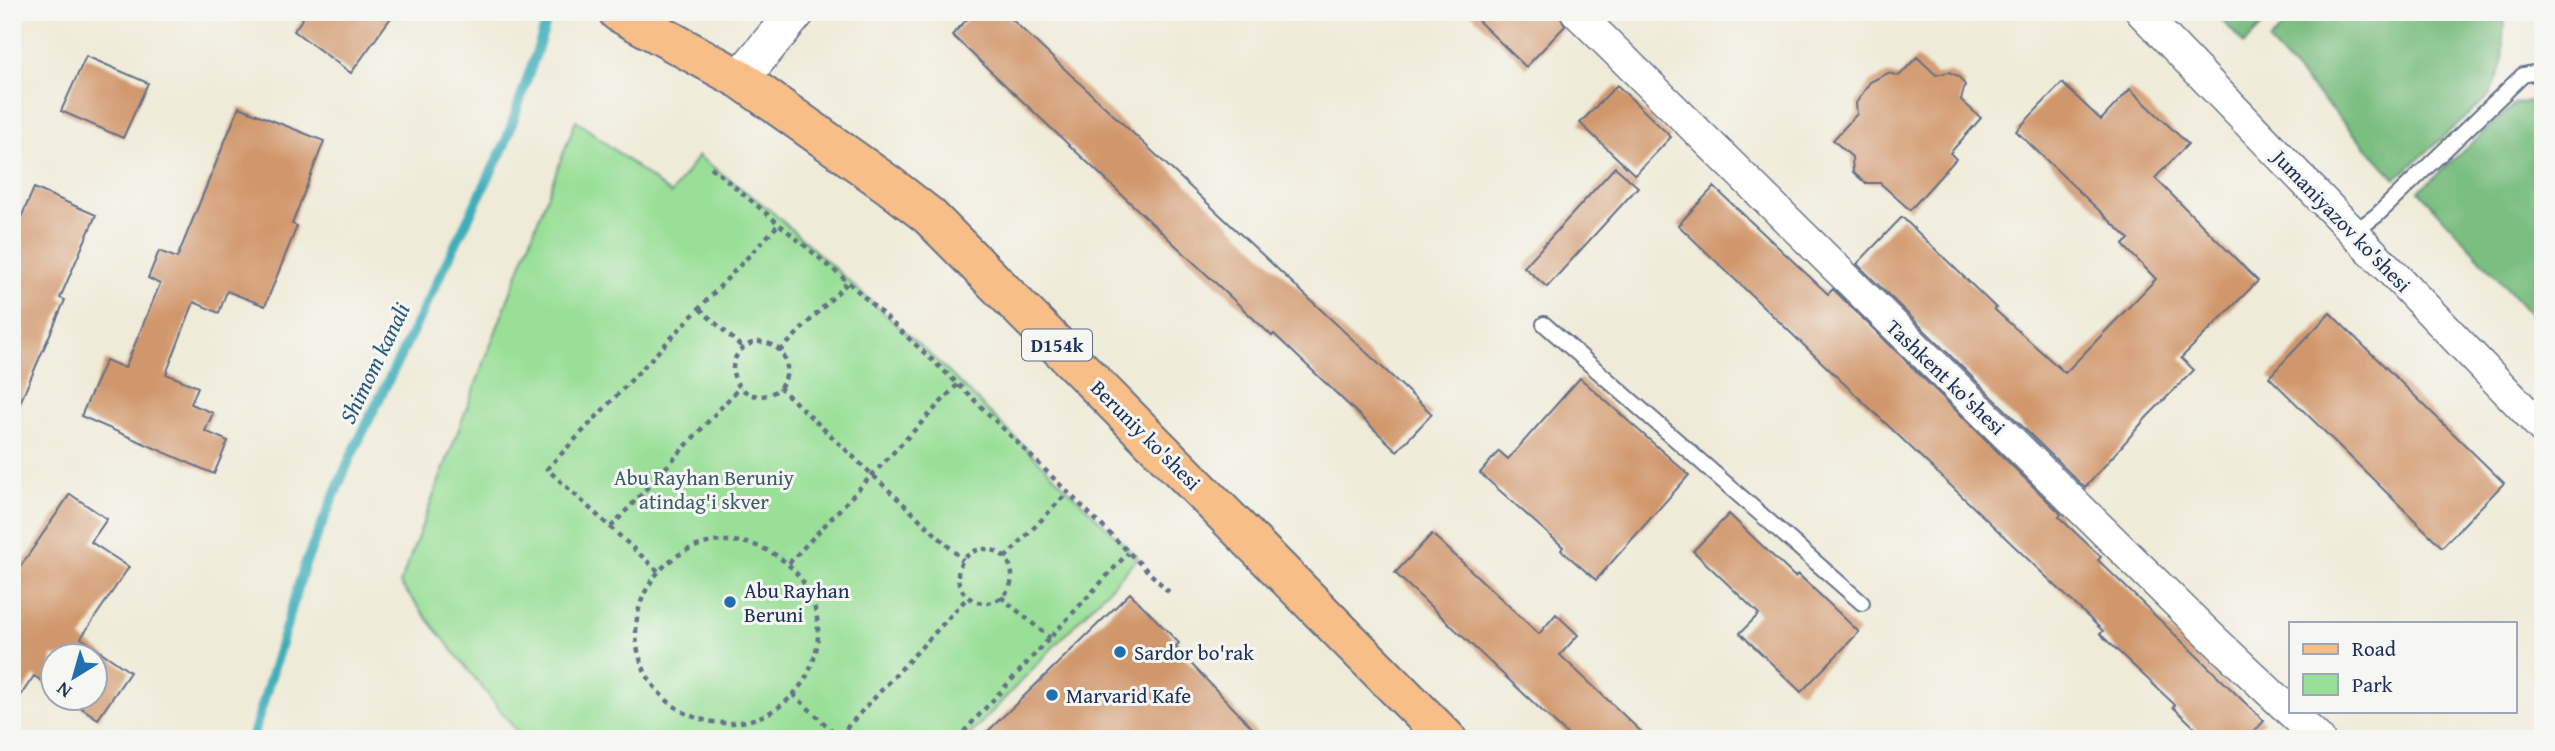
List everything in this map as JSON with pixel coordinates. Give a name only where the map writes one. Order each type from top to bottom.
[{"type":"main road","name":"Beruniy ko'shesi","points":[[618,12],[740,79],[889,184],[929,216],[1447,739]]},
{"type":"street","points":[[740,79],[796,12]]},
{"type":"street","name":"Tashkent ko'shesi","points":[[1576,12],[2289,711]]},
{"type":"street","name":"Jumaniyazov ko'shesi","points":[[2141,12],[2543,429]]},
{"type":"street","name":"Tashkent ko'shesi","points":[[2291,712],[2319,739]]},
{"type":"lane","points":[[2353,233],[2377,215],[2524,75],[2543,71]]},
{"type":"lane","points":[[1544,324],[1863,603]]},
{"type":"path","points":[[711,167],[848,282],[958,384],[1169,592]]},
{"type":"path","points":[[658,570],[547,469],[780,223]]},
{"type":"path","points":[[780,351],[848,282]]},
{"type":"path","points":[[700,309],[743,348]]},
{"type":"path","points":[[756,342],[765,342],[780,351],[786,376],[779,387],[768,394],[759,395],[751,394],[740,387],[733,374],[733,366],[743,348],[756,342]]},
{"type":"path","points":[[789,564],[958,384]]},
{"type":"path","points":[[611,527],[740,387]]},
{"type":"path","points":[[779,387],[963,560]]},
{"type":"path","points":[[1005,558],[1067,493]]},
{"type":"path","points":[[737,540],[764,548],[789,564],[808,589],[818,619],[817,651],[805,680],[793,694],[784,704],[756,719],[725,723],[693,717],[667,701],[648,678],[638,651],[635,622],[642,595],[658,570],[681,552],[708,542],[737,540]]},
{"type":"path","points":[[981,549],[990,549],[1005,558],[1012,574],[1007,591],[1001,597],[984,603],[968,597],[959,581],[958,572],[963,560],[981,549]]},
{"type":"path","points":[[957,739],[1128,553]]},
{"type":"path","points":[[793,694],[840,738],[968,597]]},
{"type":"path","points":[[1001,597],[1050,638]]},
{"type":"green space","points":[[2215,12],[2276,12],[2244,44]]},
{"type":"green space","points":[[2296,12],[2500,12],[2504,18],[2502,64],[2490,95],[2396,179],[2269,42]]},
{"type":"green space","points":[[2543,98],[2543,328],[2419,191],[2515,104]]},
{"type":"green space","name":"Abu Rayhan Beruniy atindag'i skver","points":[[576,120],[671,194],[698,156],[769,209],[938,362],[1138,558],[966,739],[523,739],[400,584]]},
{"type":"building","points":[[307,12],[395,12],[351,73],[294,31]]},
{"type":"building","points":[[974,12],[1004,12],[1432,414],[1397,451],[952,35]]},
{"type":"building","points":[[1469,12],[1559,12],[1565,26],[1526,67]]},
{"type":"building","points":[[86,56],[148,83],[123,138],[61,111]]},
{"type":"building","points":[[1917,57],[1936,75],[1949,72],[1958,76],[1965,85],[1961,100],[1981,118],[1950,153],[1956,159],[1910,210],[1880,183],[1865,183],[1853,172],[1852,157],[1833,140],[1857,114],[1856,103],[1870,82],[1888,73],[1899,76]]},
{"type":"building","points":[[2062,83],[2101,120],[2130,89],[2188,144],[2155,178],[2258,281],[2181,358],[2194,370],[2148,416],[2085,488],[1857,264],[1902,217],[1996,308],[1994,309],[2065,373],[2156,279],[2123,245],[2129,239],[2016,131]]},
{"type":"building","points":[[1617,85],[1671,137],[1635,175],[1580,123]]},
{"type":"building","points":[[239,107],[324,141],[292,224],[297,226],[265,306],[227,291],[219,313],[194,302],[166,374],[198,387],[191,404],[213,413],[205,431],[228,441],[214,474],[81,416],[106,360],[125,368],[160,284],[148,278],[159,251],[177,258]]},
{"type":"building","points":[[1615,167],[1638,187],[1547,287],[1524,267]]},
{"type":"building","points":[[1714,187],[1828,294],[1833,289],[2061,514],[2059,517],[2101,557],[2098,560],[2264,721],[2247,739],[2207,739],[2100,634],[2103,631],[1678,225]]},
{"type":"building","points":[[34,188],[96,215],[60,298],[65,300],[12,421],[12,238]]},
{"type":"building","points":[[2330,313],[2504,483],[2442,547],[2269,377]]},
{"type":"building","points":[[1580,378],[1689,475],[1596,580],[1480,473],[1499,451],[1508,459]]},
{"type":"building","points":[[70,494],[107,519],[91,542],[129,567],[81,638],[87,642],[38,642],[38,679],[34,676],[12,708],[12,579]]},
{"type":"building","points":[[1729,514],[1795,577],[1798,574],[1859,632],[1801,692],[1740,633],[1759,614],[1693,551]]},
{"type":"building","points":[[1432,534],[1539,634],[1556,614],[1578,635],[1560,655],[1649,739],[1572,739],[1395,573]]},
{"type":"building","points":[[1130,593],[1179,643],[1175,647],[1263,739],[980,739]]},
{"type":"building","points":[[108,657],[130,672],[108,704]]},
{"type":"building","points":[[88,712],[103,712],[98,719]]},
{"type":"waterway","name":"Shimom kanali","points":[[252,739],[305,564],[350,458],[505,144],[550,12]]},
{"type":"place","name":"Abu Rayhan Beruni","points":[[730,602]]},
{"type":"place","name":"Sardor bo'rak","points":[[1120,652]]},
{"type":"place","name":"Marvarid Kafe","points":[[1052,695]]}]
